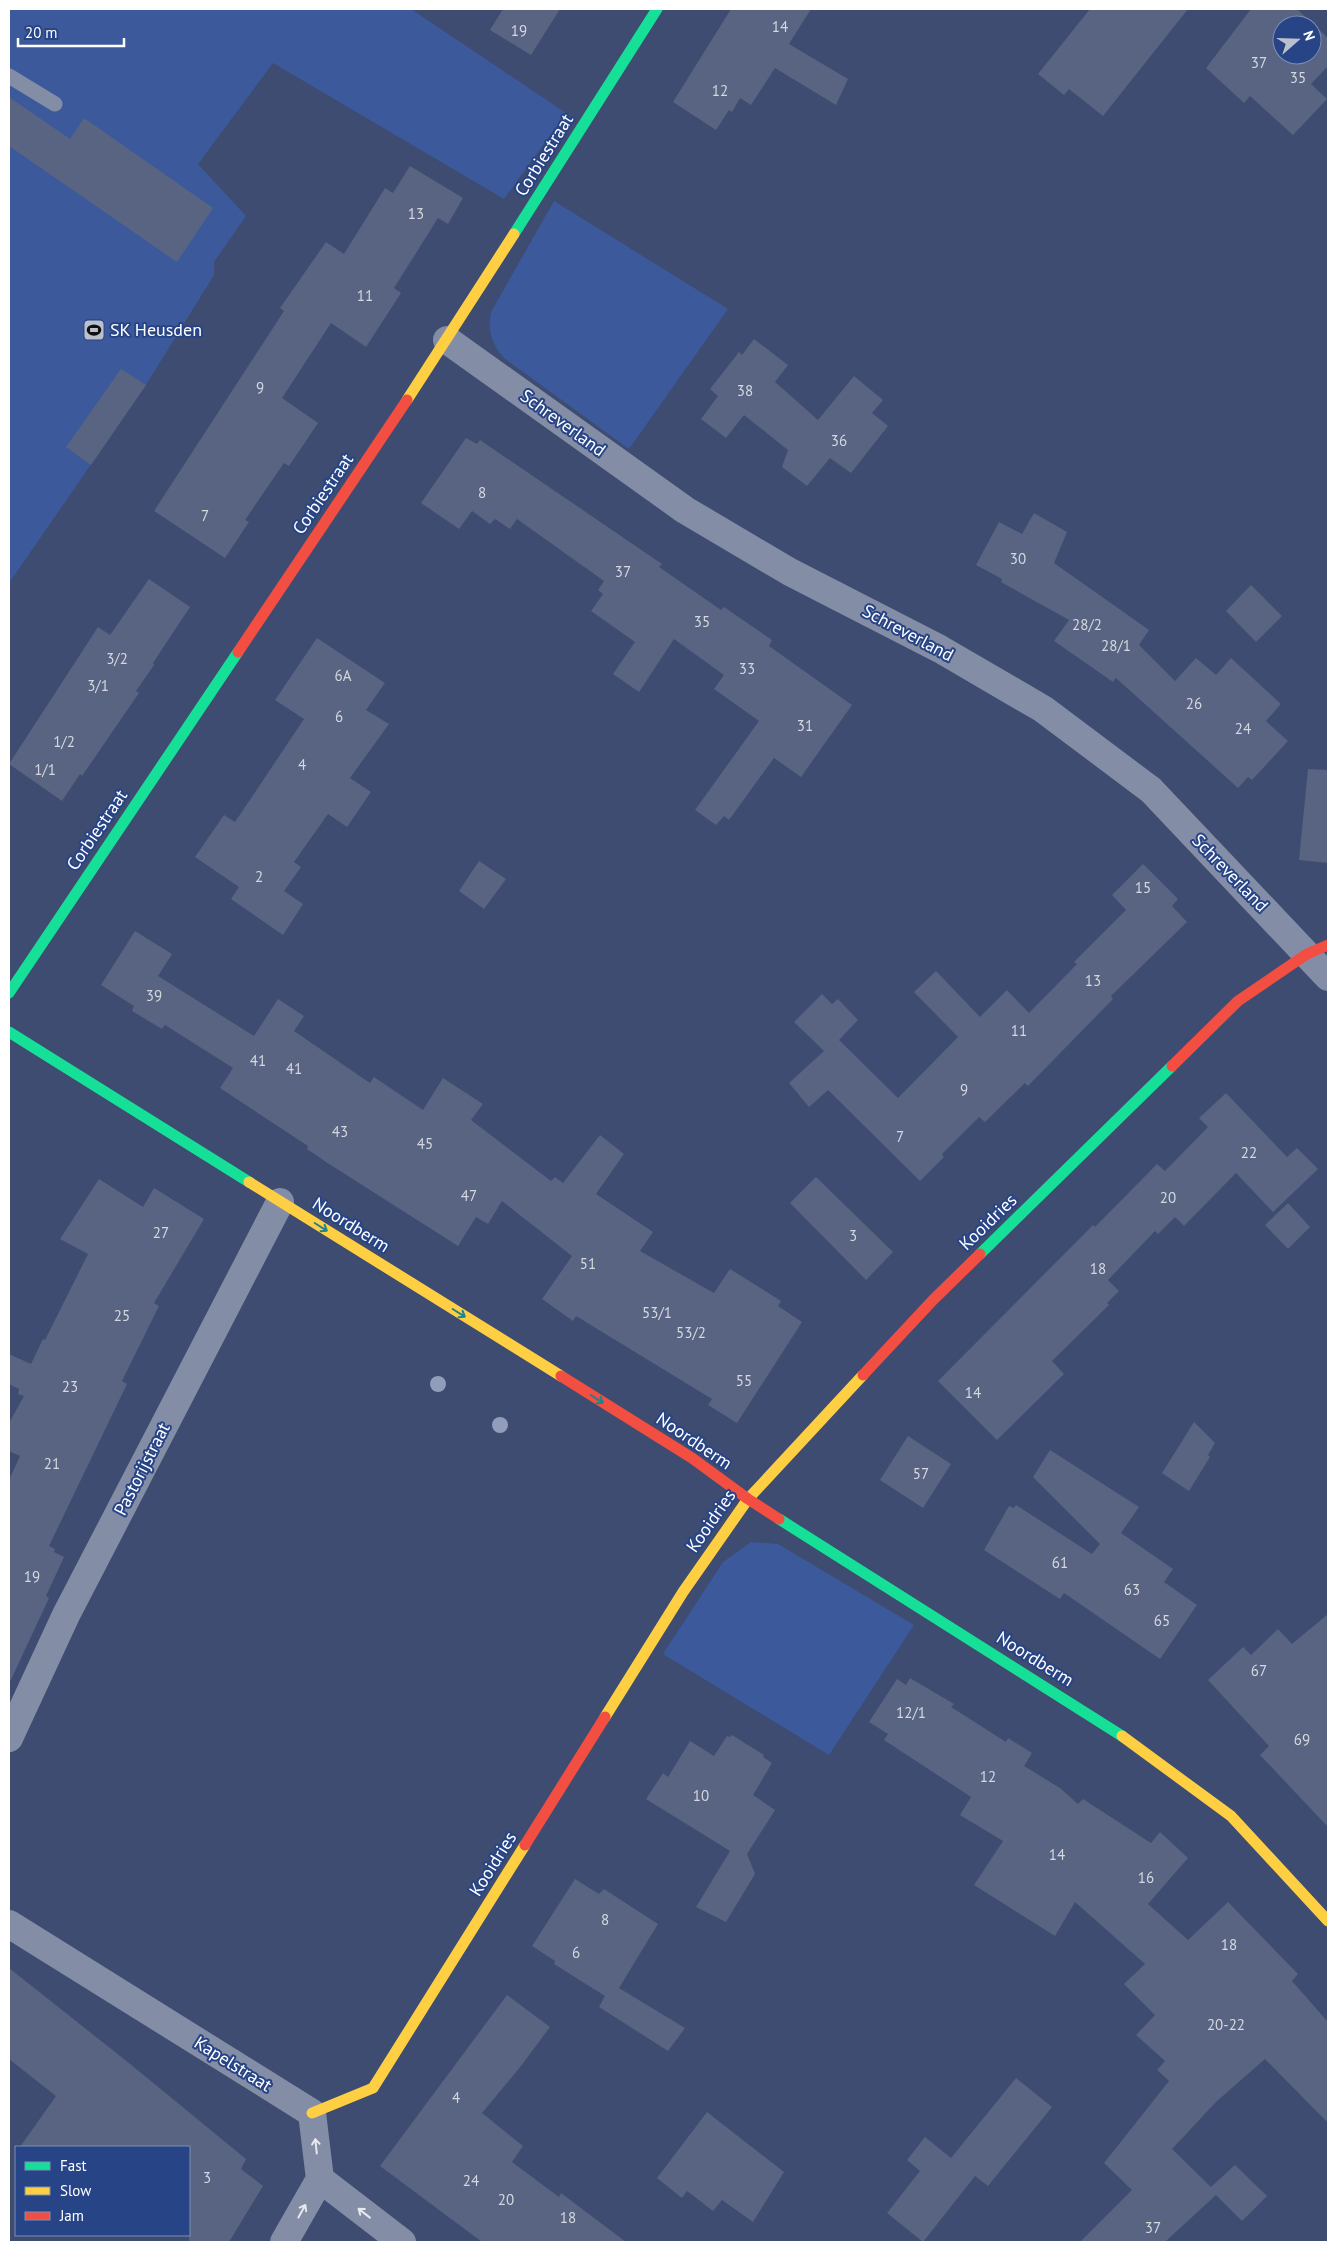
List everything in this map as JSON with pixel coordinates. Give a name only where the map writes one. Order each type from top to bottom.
[{"type":"street","name":"Corbiestraat","points":[[9,993],[447,340],[656,9]]},
{"type":"street","name":"Schreverland","points":[[447,340],[684,510],[790,572],[940,649],[1043,709],[1151,790],[1318,950],[1328,977]]},
{"type":"street","name":"Kooidries","points":[[312,2114],[373,2088],[683,1592],[748,1499],[933,1300],[1238,1001],[1318,950]]},
{"type":"street","name":"Noordberm","points":[[9,1032],[692,1458],[748,1499],[1116,1732],[1231,1816],[1328,1921]]},
{"type":"street","name":"Pastorijstraat","points":[[9,1738],[66,1615],[280,1202]]},
{"type":"street","name":"Kapelstraat","points":[[9,1924],[312,2114]]},
{"type":"street","points":[[284,2242],[320,2179],[312,2114]]},
{"type":"street","points":[[320,2179],[402,2242]]},
{"type":"lane","points":[[9,76],[55,104]]},
{"type":"shaded area","points":[[9,9],[411,9],[566,113],[504,199],[273,63],[198,164],[246,216],[214,262],[214,275],[146,385],[9,583]]},
{"type":"shaded area","points":[[554,201],[728,309],[629,449],[504,358],[493,342],[490,325],[491,312]]},
{"type":"shaded area","points":[[751,1542],[778,1544],[914,1625],[829,1755],[663,1654],[723,1562]]},
{"type":"building","points":[[503,9],[560,9],[531,55],[490,30]]},
{"type":"building","points":[[731,9],[811,9],[789,44],[848,79],[836,105],[775,68],[751,105],[740,98],[732,112],[729,110],[716,130],[673,102]]},
{"type":"building","points":[[1090,9],[1188,9],[1103,116],[1069,89],[1064,95],[1038,74]]},
{"type":"building","points":[[1251,9],[1297,9],[1303,15],[1272,15],[1272,65],[1322,65],[1322,32],[1328,38],[1328,66],[1311,84],[1327,99],[1293,135],[1250,96],[1244,103],[1206,68]]},
{"type":"building","points":[[9,97],[70,139],[84,118],[213,208],[177,262],[9,146]]},
{"type":"building","points":[[410,166],[463,198],[448,224],[438,218],[394,288],[401,293],[366,347],[331,323],[282,398],[318,423],[289,466],[284,463],[245,520],[249,522],[225,558],[154,511],[284,311],[280,308],[326,242],[344,254],[385,188],[393,193]]},
{"type":"building","points":[[754,339],[788,365],[775,382],[818,420],[854,376],[883,400],[872,413],[888,426],[851,473],[830,458],[807,486],[782,467],[788,450],[744,415],[726,438],[701,419],[718,396],[710,389],[739,352],[742,355]]},
{"type":"building","points":[[121,369],[146,385],[91,465],[66,447]]},
{"type":"building","points":[[466,438],[477,444],[480,440],[662,564],[659,567],[721,610],[724,607],[772,640],[769,646],[852,705],[801,777],[774,758],[729,820],[724,816],[716,825],[695,810],[759,721],[714,689],[724,675],[674,639],[639,692],[613,674],[635,642],[591,611],[603,594],[598,590],[604,581],[517,519],[510,529],[495,519],[490,524],[472,511],[459,529],[421,503]]},
{"type":"building","points":[[1034,513],[1067,532],[1054,563],[1149,630],[1139,645],[1175,681],[1196,658],[1216,675],[1231,658],[1281,704],[1266,721],[1288,741],[1252,780],[1248,777],[1238,788],[1116,678],[1113,682],[1054,641],[1069,620],[1001,582],[1002,579],[976,565],[999,522],[1022,534]]},
{"type":"building","points":[[149,579],[190,607],[136,691],[139,693],[82,776],[80,774],[62,801],[9,764],[98,627],[110,635]]},
{"type":"building","points":[[1251,585],[1282,616],[1256,642],[1226,611]]},
{"type":"building","points":[[317,638],[385,683],[366,710],[389,724],[350,778],[371,792],[347,827],[328,814],[294,862],[301,867],[284,891],[303,904],[283,935],[231,899],[239,887],[195,857],[224,815],[235,822],[304,719],[275,700]]},
{"type":"building","points":[[1308,769],[1328,770],[1328,863],[1299,860]]},
{"type":"building","points":[[479,861],[506,879],[484,909],[459,891]]},
{"type":"building","points":[[1143,864],[1178,899],[1172,906],[1187,922],[1111,996],[1113,999],[1028,1086],[1025,1083],[985,1122],[979,1117],[942,1154],[944,1157],[920,1181],[828,1090],[809,1107],[789,1083],[824,1051],[794,1022],[822,994],[832,1004],[838,999],[858,1020],[839,1040],[898,1098],[958,1037],[914,992],[936,971],[980,1017],[1007,990],[1029,1013],[1077,964],[1074,962],[1126,910],[1112,895]]},
{"type":"building","points":[[135,931],[172,954],[158,976],[254,1036],[278,999],[304,1016],[294,1031],[370,1083],[374,1077],[423,1110],[443,1078],[483,1104],[471,1120],[551,1181],[555,1177],[563,1183],[600,1135],[624,1154],[596,1194],[653,1232],[640,1251],[714,1293],[730,1269],[781,1301],[778,1306],[802,1322],[737,1423],[708,1405],[712,1399],[576,1316],[573,1321],[542,1299],[572,1256],[502,1201],[488,1224],[476,1217],[458,1246],[326,1162],[307,1149],[308,1146],[220,1088],[233,1068],[165,1025],[162,1029],[132,1011],[134,1006],[101,985]]},
{"type":"building","points":[[1226,1093],[1287,1157],[1297,1148],[1318,1169],[1273,1212],[1236,1173],[1184,1226],[1175,1217],[1158,1234],[1155,1231],[1108,1280],[1119,1291],[1107,1303],[1109,1305],[1052,1361],[1064,1374],[997,1440],[938,1381],[1093,1225],[1095,1227],[1157,1164],[1165,1171],[1208,1127],[1199,1118]]},
{"type":"building","points":[[816,1177],[893,1252],[866,1280],[790,1203]]},
{"type":"building","points":[[99,1179],[143,1207],[154,1188],[204,1219],[154,1303],[159,1306],[122,1381],[127,1384],[49,1546],[55,1549],[54,1552],[64,1557],[46,1596],[49,1598],[9,1684],[9,1480],[20,1456],[9,1451],[9,1423],[24,1396],[18,1394],[19,1389],[9,1384],[9,1354],[31,1364],[43,1339],[45,1340],[88,1254],[60,1239]]},
{"type":"building","points":[[1288,1203],[1310,1227],[1288,1249],[1265,1225]]},
{"type":"building","points":[[1194,1422],[1215,1443],[1208,1455],[1210,1457],[1189,1491],[1162,1473]]},
{"type":"building","points":[[908,1436],[951,1464],[923,1508],[880,1480]]},
{"type":"building","points":[[1050,1450],[1139,1507],[1121,1533],[1173,1569],[1164,1582],[1197,1605],[1160,1659],[1064,1593],[1060,1599],[984,1550],[1009,1506],[1014,1508],[1016,1505],[1092,1554],[1100,1544],[1033,1477]]},
{"type":"building","points":[[1328,1614],[1328,1827],[1260,1755],[1269,1746],[1208,1680],[1243,1647],[1251,1655],[1278,1629],[1292,1644]]},
{"type":"building","points":[[910,1678],[954,1704],[951,1707],[1006,1742],[1008,1738],[1032,1753],[1024,1766],[1060,1788],[1078,1804],[1083,1799],[1151,1843],[1160,1832],[1188,1858],[1148,1904],[1188,1940],[1228,1902],[1298,1974],[1292,1981],[1328,2022],[1328,2123],[1265,2059],[1216,2102],[1172,2149],[1211,2187],[1235,2165],[1267,2196],[1242,2221],[1216,2195],[1165,2242],[1080,2242],[1132,2190],[1104,2163],[1169,2081],[1157,2070],[1165,2061],[1136,2035],[1155,2015],[1124,1984],[1145,1964],[1075,1902],[1055,1936],[974,1885],[1003,1841],[960,1815],[971,1797],[884,1740],[888,1734],[869,1722],[897,1679],[906,1685]]},
{"type":"building","points":[[732,1735],[764,1755],[763,1757],[772,1763],[753,1795],[775,1810],[747,1854],[755,1874],[726,1922],[696,1907],[730,1851],[646,1799],[663,1773],[668,1777],[690,1741],[714,1756],[727,1736],[730,1737]]},
{"type":"building","points":[[575,1879],[599,1894],[604,1889],[658,1924],[619,1988],[685,2028],[668,2051],[599,2007],[605,1996],[554,1964],[555,1961],[532,1946]]},
{"type":"building","points":[[9,1968],[246,2159],[241,2169],[263,2186],[229,2242],[189,2242],[190,2146],[21,2146],[56,2096],[9,2059]]},
{"type":"building","points":[[507,1995],[550,2027],[482,2113],[523,2146],[512,2162],[559,2197],[561,2193],[626,2242],[482,2242],[380,2166]]},
{"type":"building","points":[[1016,2078],[1052,2107],[988,2186],[975,2176],[923,2242],[887,2213],[920,2171],[907,2160],[925,2137],[951,2158]]},
{"type":"building","points":[[707,2112],[784,2172],[753,2222],[722,2200],[713,2211],[687,2191],[682,2198],[657,2178]]},
{"type":"traffic: fast","points":[[514,234],[657,9]]},
{"type":"traffic: fast","points":[[9,993],[238,652]]},
{"type":"traffic: fast","points":[[9,1032],[249,1182]]},
{"type":"traffic: fast","points":[[980,1254],[1172,1066]]},
{"type":"traffic: fast","points":[[779,1519],[1122,1736]]},
{"type":"traffic: slow","points":[[407,400],[514,234]]},
{"type":"traffic: slow","points":[[249,1182],[561,1376]]},
{"type":"traffic: slow","points":[[605,1717],[683,1592],[748,1499],[863,1375]]},
{"type":"traffic: slow","points":[[1122,1736],[1231,1816],[1328,1921]]},
{"type":"traffic: slow","points":[[312,2113],[373,2088],[525,1845]]},
{"type":"traffic: jam","points":[[238,652],[407,400]]},
{"type":"traffic: jam","points":[[1172,1066],[1238,1001],[1307,954],[1328,945]]},
{"type":"traffic: jam","points":[[863,1375],[933,1300],[980,1254]]},
{"type":"traffic: jam","points":[[561,1376],[692,1458],[779,1519]]},
{"type":"traffic: jam","points":[[525,1845],[605,1717]]},
{"type":"place","name":"SK Heusden","points":[[94,330]]}]
